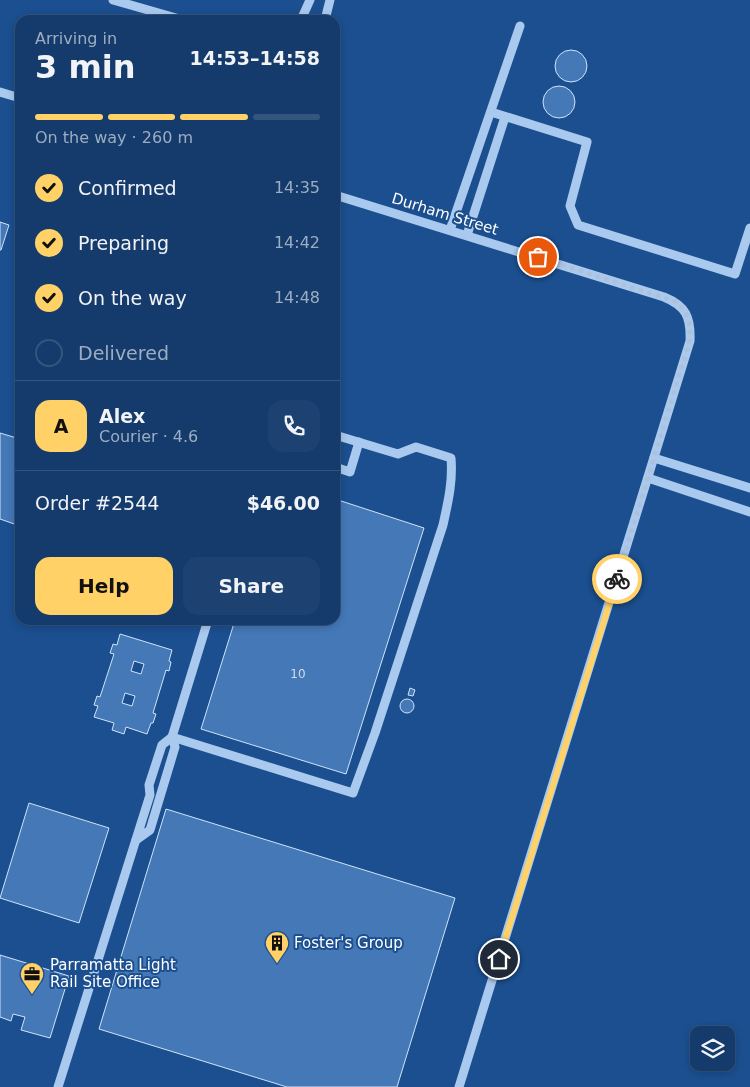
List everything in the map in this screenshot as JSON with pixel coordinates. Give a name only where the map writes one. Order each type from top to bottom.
[{"type":"street","points":[[112,0],[165,15]]},
{"type":"street","points":[[303,15],[310,0]]},
{"type":"street","points":[[326,15],[330,0]]},
{"type":"street","points":[[450,230],[520,26]]},
{"type":"street","points":[[0,92],[15,96]]},
{"type":"street","points":[[492,112],[587,142],[570,206],[578,225],[735,274],[750,228]]},
{"type":"street","points":[[467,235],[505,117]]},
{"type":"street","name":"Durham Street","points":[[340,197],[677,302],[686,312],[691,327],[690,340],[654,458]]},
{"type":"street","points":[[172,737],[353,793],[375,733],[443,525],[453,476],[451,458],[416,447],[398,454],[340,436]]},
{"type":"street","points":[[340,469],[350,472],[359,442]]},
{"type":"street","points":[[459,1087],[654,458],[750,488]]},
{"type":"street","points":[[648,478],[750,512]]},
{"type":"street","points":[[136,840],[150,830],[175,747],[172,737],[206,625]]},
{"type":"street","points":[[58,1087],[150,795],[149,785],[162,745],[172,737]]},
{"type":"building","points":[[571,50],[582,55],[587,66],[582,77],[571,82],[560,77],[555,66],[560,55]]},
{"type":"building","points":[[559,86],[570,91],[575,102],[570,113],[559,118],[548,113],[543,102],[548,91]]},
{"type":"building","points":[[0,222],[9,225],[1,250],[0,250]]},
{"type":"building","points":[[0,433],[15,438],[15,524],[0,519]]},
{"type":"building","points":[[340,501],[424,528],[346,774],[201,729],[233,625],[340,625]]},
{"type":"building","points":[[120,634],[172,650],[169,671],[166,670],[153,713],[156,714],[147,734],[126,727],[124,734],[112,730],[114,723],[94,717],[98,706],[94,705],[97,696],[100,697],[114,654],[110,653],[113,644],[117,645]],"holes":[[[134,661],[144,664],[141,674],[131,671]],[[125,693],[135,696],[132,706],[122,703]]]},
{"type":"building","points":[[410,688],[415,690],[413,696],[408,695]]},
{"type":"building","points":[[404,699],[410,699],[414,706],[410,713],[404,713],[400,709],[400,703]]},
{"type":"building","points":[[29,803],[109,828],[79,923],[0,898]]},
{"type":"building","name":"Foster's Group","points":[[166,809],[455,898],[397,1087],[287,1087],[99,1029]]},
{"type":"building","name":"Parramatta Light Rail Site Office","points":[[0,955],[69,976],[50,1038],[21,1030],[25,1017],[13,1014],[11,1021],[0,1017]]},
{"type":"way so far","points":[[538,257],[677,302],[686,312],[691,327],[690,340],[617,579]]},
{"type":"place","name":"Foster's Group","points":[[277,964]]},
{"type":"place","name":"Parramatta Light Rail Site Office","points":[[32,995]]},
{"type":"route","points":[[499,959],[617,579]]}]
